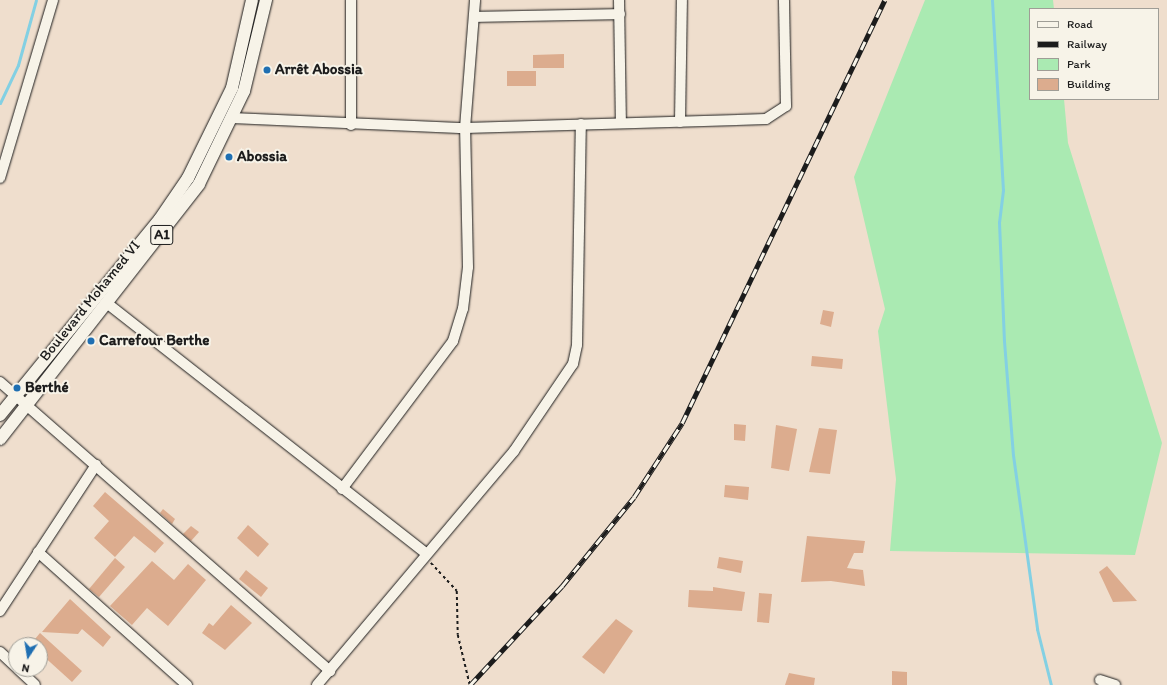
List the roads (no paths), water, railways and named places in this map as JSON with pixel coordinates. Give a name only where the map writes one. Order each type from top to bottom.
[{"type":"main road","name":"Boulevard Mohamed VI","points":[[0,415],[160,219],[188,178],[232,88],[252,0]]},
{"type":"main road","name":"Boulevard Mohamed VI","points":[[0,439],[108,304],[200,184],[232,118],[258,41],[266,0]]},
{"type":"street","points":[[0,178],[53,0]]},
{"type":"street","points":[[351,0],[351,124]]},
{"type":"street","points":[[342,488],[453,341],[463,308],[468,267],[465,128],[476,17],[475,0]]},
{"type":"street","points":[[620,0],[621,123]]},
{"type":"street","points":[[680,122],[682,0]]},
{"type":"street","points":[[232,118],[465,128],[766,119],[786,106],[784,0]]},
{"type":"street","points":[[476,17],[620,14]]},
{"type":"street","points":[[317,685],[426,553],[514,451],[577,356],[581,124]]},
{"type":"street","points":[[108,304],[426,553]]},
{"type":"street","points":[[0,382],[330,670]]},
{"type":"street","points":[[0,611],[96,465]]},
{"type":"street","points":[[38,552],[187,685]]},
{"type":"street","points":[[0,652],[8,660]]},
{"type":"street","points":[[26,677],[35,685]]},
{"type":"street","points":[[1100,680],[1115,685]]},
{"type":"waterway","points":[[0,103],[18,65],[36,0]]},
{"type":"waterway","points":[[992,0],[1003,190],[999,222],[1004,341],[1013,455],[1037,629],[1051,685]]},
{"type":"railway","points":[[470,685],[562,586],[634,497],[682,423],[885,0]]},
{"type":"place","name":"Arrêt Abossia","points":[[267,70]]},
{"type":"place","name":"Abossia","points":[[229,157]]},
{"type":"place","name":"Carrefour Berthe","points":[[91,341]]},
{"type":"place","name":"Berthé","points":[[17,388]]}]
